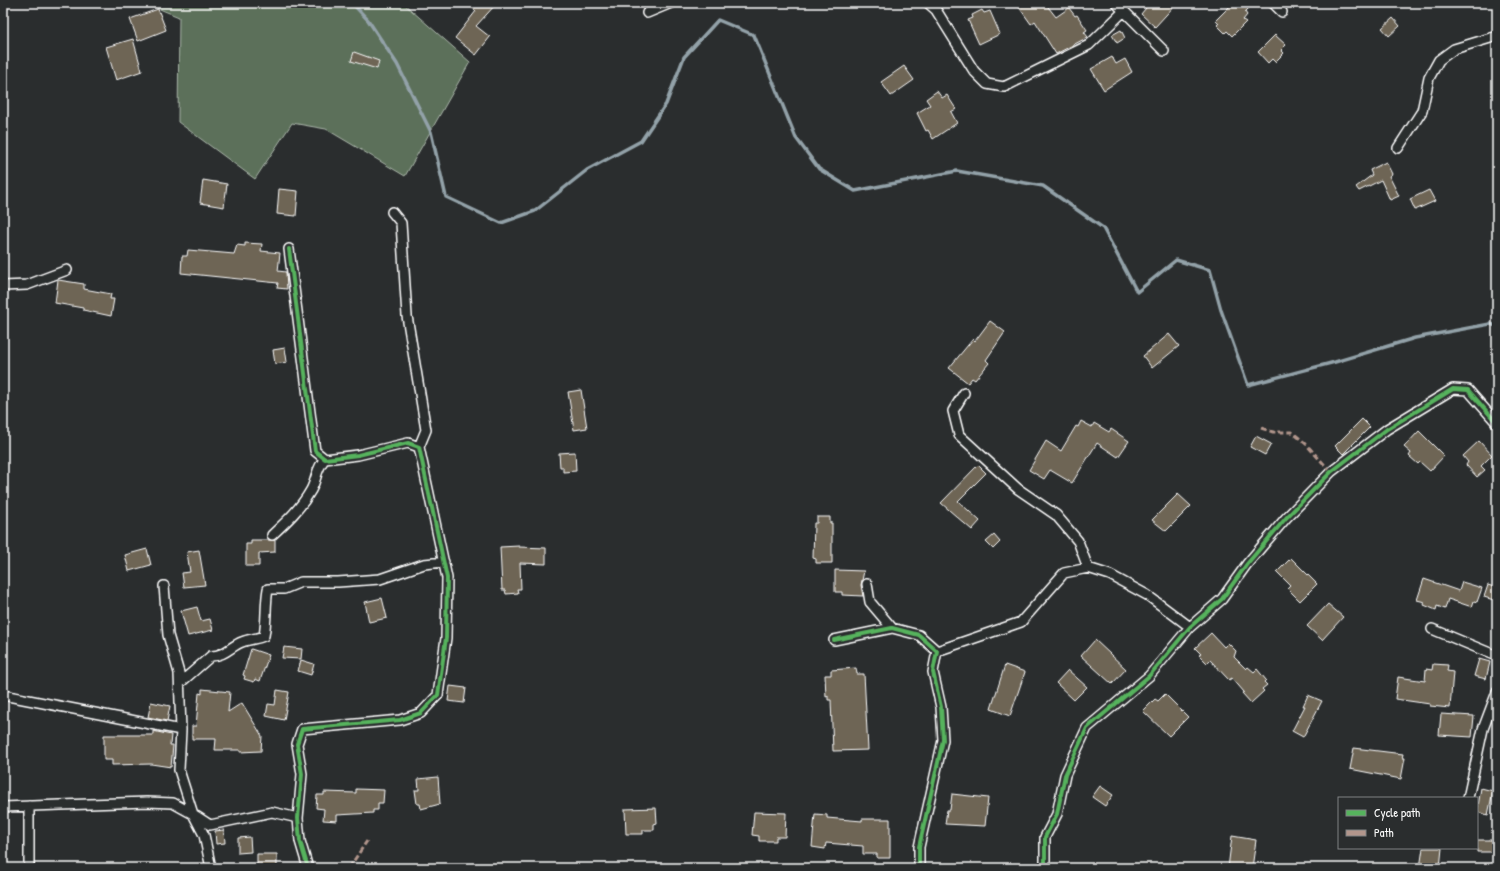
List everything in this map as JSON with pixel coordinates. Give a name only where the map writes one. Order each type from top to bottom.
[{"type":"street","points":[[647,13],[671,3]]},
{"type":"street","points":[[928,3],[936,10],[974,71],[987,84],[1004,87],[1089,45],[1124,11]]},
{"type":"street","points":[[1116,3],[1164,51]]},
{"type":"street","points":[[1273,3],[1282,12]]},
{"type":"street","points":[[1398,148],[1422,111],[1429,78],[1439,60],[1454,49],[1497,36]]},
{"type":"street","points":[[308,868],[300,841],[298,818],[302,774],[297,744],[302,729],[400,720],[421,713],[438,695],[446,638],[447,578],[419,446],[426,430],[406,316],[401,223],[392,212]]},
{"type":"street","points":[[289,249],[314,451],[324,459],[358,455],[408,443],[419,446]]},
{"type":"street","points":[[3,286],[27,285],[67,270]]},
{"type":"street","points":[[1045,868],[1045,837],[1057,814],[1065,775],[1087,728],[1149,676],[1190,627],[1222,599],[1247,564],[1286,518],[1331,472],[1387,429],[1453,389],[1468,390],[1497,423]]},
{"type":"street","points":[[964,393],[953,411],[959,435],[1018,489],[1056,515],[1078,542],[1088,568]]},
{"type":"street","points":[[272,534],[296,512],[311,489],[319,466],[324,459]]},
{"type":"street","points":[[180,683],[211,656],[217,656],[229,652],[242,642],[264,636],[266,626],[265,603],[268,589],[284,589],[301,582],[338,582],[380,579],[424,564],[444,562]]},
{"type":"street","points":[[937,651],[1021,622],[1064,573],[1088,568],[1110,575],[1147,595],[1190,627]]},
{"type":"street","points":[[867,584],[870,602],[892,628]]},
{"type":"street","points":[[164,586],[168,635],[179,673],[180,683],[182,730],[179,770],[193,814],[204,835],[211,868]]},
{"type":"street","points":[[834,640],[892,628],[919,635],[937,651]]},
{"type":"street","points":[[1432,629],[1497,656]]},
{"type":"street","points":[[919,868],[919,847],[943,740],[941,707],[933,672],[937,651]]},
{"type":"street","points":[[1468,797],[1483,729],[1497,692]]},
{"type":"street","points":[[3,695],[182,730]]},
{"type":"street","points":[[3,807],[147,802],[173,803],[210,824],[272,812],[298,818]]},
{"type":"street","points":[[29,806],[29,868]]},
{"type":"green space","points":[[145,3],[403,3],[470,62],[405,176],[326,129],[292,123],[255,179],[178,122],[179,17]]},
{"type":"building","points":[[467,3],[497,3],[476,26],[490,37],[476,55],[455,38],[476,11]]},
{"type":"building","points":[[1016,3],[1045,3],[1056,17],[1069,8],[1075,16],[1077,15],[1087,30],[1084,32],[1088,37],[1056,54],[1035,21],[1031,24]]},
{"type":"building","points":[[1150,3],[1177,3],[1155,27],[1141,14]]},
{"type":"building","points":[[1233,3],[1254,3],[1245,12],[1247,15],[1243,20],[1246,22],[1232,36],[1227,31],[1225,33],[1217,25],[1219,23],[1216,20]]},
{"type":"building","points":[[158,9],[166,30],[138,41],[130,19]]},
{"type":"building","points":[[982,10],[984,13],[990,11],[1000,34],[979,44],[968,20],[973,18],[972,15]]},
{"type":"building","points":[[1393,18],[1400,26],[1389,36],[1382,28]]},
{"type":"building","points":[[1121,30],[1125,38],[1117,43],[1112,35]]},
{"type":"building","points":[[1275,35],[1286,45],[1281,50],[1284,53],[1275,62],[1272,59],[1268,63],[1258,52]]},
{"type":"building","points":[[133,39],[142,71],[116,80],[106,47]]},
{"type":"building","points":[[354,52],[379,61],[377,69],[351,61]]},
{"type":"building","points":[[1112,57],[1116,64],[1125,59],[1132,72],[1104,90],[1091,69]]},
{"type":"building","points":[[904,66],[914,80],[891,96],[881,82]]},
{"type":"building","points":[[937,91],[942,98],[947,95],[956,109],[951,112],[957,123],[933,139],[928,130],[926,131],[917,113],[930,105],[926,99]]},
{"type":"building","points":[[1386,162],[1392,174],[1389,176],[1399,196],[1390,200],[1381,180],[1359,191],[1356,187],[1372,175],[1370,170]]},
{"type":"building","points":[[203,180],[227,184],[224,207],[200,203]]},
{"type":"building","points":[[279,189],[298,191],[296,216],[277,214]]},
{"type":"building","points":[[1429,190],[1435,201],[1415,210],[1410,199]]},
{"type":"building","points":[[245,243],[262,244],[261,251],[280,253],[278,271],[286,272],[287,289],[277,288],[278,283],[181,273],[182,256],[187,256],[188,250],[234,254],[237,245],[245,246]]},
{"type":"building","points":[[58,280],[84,284],[84,289],[111,294],[110,299],[114,299],[111,316],[83,310],[83,308],[55,303]]},
{"type":"building","points":[[990,321],[1005,332],[986,360],[989,363],[975,380],[972,378],[968,383],[949,368],[973,339],[975,341]]},
{"type":"building","points":[[1169,334],[1179,346],[1152,368],[1143,356]]},
{"type":"building","points":[[285,348],[287,362],[275,364],[273,350]]},
{"type":"building","points":[[581,390],[587,428],[574,430],[568,392]]},
{"type":"building","points":[[1362,419],[1370,427],[1343,454],[1335,446]]},
{"type":"building","points":[[1081,421],[1092,427],[1094,423],[1109,432],[1111,429],[1129,441],[1118,457],[1097,443],[1072,483],[1050,470],[1044,479],[1029,470],[1046,441],[1061,451],[1076,426],[1078,427]]},
{"type":"building","points":[[1419,431],[1444,456],[1430,471],[1420,462],[1418,464],[1409,456],[1411,453],[1404,447]]},
{"type":"building","points":[[1256,436],[1271,444],[1265,455],[1250,447]]},
{"type":"building","points":[[1479,441],[1492,455],[1481,466],[1485,470],[1477,477],[1466,465],[1468,462],[1463,456]]},
{"type":"building","points":[[575,452],[576,471],[563,472],[563,467],[560,467],[559,453]]},
{"type":"building","points":[[978,465],[986,473],[958,501],[980,521],[972,530],[941,503]]},
{"type":"building","points":[[1178,494],[1191,506],[1166,531],[1152,520]]},
{"type":"building","points":[[817,517],[830,517],[830,523],[832,523],[832,563],[816,563],[816,559],[813,558],[814,523],[817,523]]},
{"type":"building","points":[[994,535],[1000,542],[993,549],[986,542]]},
{"type":"building","points":[[251,540],[275,540],[275,552],[259,553],[259,566],[246,566],[246,544],[251,544]]},
{"type":"building","points":[[519,546],[546,548],[546,564],[520,563],[521,589],[517,589],[518,593],[506,594],[505,590],[502,590],[500,547]]},
{"type":"building","points":[[147,549],[151,565],[129,571],[125,555]]},
{"type":"building","points":[[199,550],[205,585],[184,587],[182,573],[190,572],[187,552]]},
{"type":"building","points":[[1291,558],[1317,584],[1300,601],[1287,588],[1290,585],[1277,572]]},
{"type":"building","points":[[835,570],[864,571],[861,585],[863,596],[842,595],[842,592],[835,592]]},
{"type":"building","points":[[1424,579],[1459,591],[1462,582],[1482,588],[1477,602],[1474,601],[1472,607],[1448,599],[1445,609],[1437,606],[1436,610],[1424,605],[1425,602],[1417,600]]},
{"type":"building","points":[[1488,585],[1497,588],[1497,601],[1484,597]]},
{"type":"building","points":[[382,598],[387,618],[369,622],[365,602]]},
{"type":"building","points":[[1328,604],[1343,617],[1322,640],[1307,626]]},
{"type":"building","points":[[197,607],[201,621],[210,619],[213,630],[188,636],[181,611]]},
{"type":"building","points":[[1211,633],[1224,647],[1228,643],[1236,651],[1234,657],[1246,669],[1248,667],[1254,672],[1257,669],[1266,680],[1264,682],[1267,685],[1262,689],[1264,691],[1251,703],[1232,678],[1229,680],[1210,660],[1207,663],[1199,655],[1201,654],[1195,648]]},
{"type":"building","points":[[1095,640],[1126,669],[1112,684],[1081,656]]},
{"type":"building","points":[[284,647],[302,649],[301,659],[282,658]]},
{"type":"building","points":[[251,649],[269,655],[260,681],[255,679],[254,682],[244,679],[245,676],[243,675]]},
{"type":"building","points":[[1479,659],[1490,662],[1486,679],[1474,676]]},
{"type":"building","points":[[301,660],[314,664],[311,675],[298,671]]},
{"type":"building","points":[[1433,664],[1448,665],[1447,671],[1453,672],[1450,708],[1430,706],[1430,704],[1395,699],[1398,677],[1425,681],[1426,669],[1432,670]]},
{"type":"building","points":[[1005,665],[1025,672],[1010,716],[991,709]]},
{"type":"building","points":[[856,668],[857,674],[864,674],[868,750],[833,751],[831,700],[828,700],[828,696],[826,697],[825,675],[831,675],[831,670]]},
{"type":"building","points":[[1068,670],[1087,687],[1074,700],[1056,683]]},
{"type":"building","points":[[450,686],[466,688],[464,703],[448,701]]},
{"type":"building","points":[[202,689],[230,692],[228,712],[242,703],[262,736],[261,751],[240,752],[240,750],[215,750],[216,739],[192,739],[192,726],[196,726],[199,693],[202,694]]},
{"type":"building","points":[[277,690],[289,692],[284,720],[266,716],[268,704],[275,705]]},
{"type":"building","points":[[1165,694],[1188,717],[1169,736],[1143,711],[1155,699],[1158,701]]},
{"type":"building","points":[[1308,695],[1322,701],[1303,737],[1292,731],[1305,706],[1303,706]]},
{"type":"building","points":[[151,702],[170,706],[167,721],[148,717]]},
{"type":"building","points":[[1441,714],[1474,716],[1472,737],[1439,735]]},
{"type":"building","points":[[153,731],[171,735],[170,745],[173,745],[171,767],[151,764],[112,765],[112,760],[104,760],[104,735],[153,735]]},
{"type":"building","points":[[1354,748],[1403,754],[1402,758],[1405,758],[1401,779],[1350,769]]},
{"type":"building","points":[[438,777],[440,804],[421,809],[420,804],[417,804],[415,790],[419,790],[418,779]]},
{"type":"building","points":[[1100,786],[1113,795],[1105,806],[1092,797]]},
{"type":"building","points":[[1481,788],[1493,791],[1488,815],[1478,812]]},
{"type":"building","points":[[356,789],[384,790],[383,803],[378,803],[378,810],[373,810],[373,813],[337,815],[337,821],[323,820],[324,809],[316,808],[317,795],[324,795],[324,792],[356,793]]},
{"type":"building","points":[[952,794],[988,798],[985,826],[945,824],[947,810],[950,810]]},
{"type":"building","points":[[656,808],[657,823],[654,824],[654,830],[643,830],[643,834],[626,834],[625,809]]},
{"type":"building","points":[[754,812],[786,813],[785,837],[776,837],[776,841],[759,841],[759,836],[752,835]]},
{"type":"building","points":[[815,814],[827,815],[827,818],[862,821],[862,819],[890,819],[890,858],[877,858],[877,854],[863,854],[863,846],[826,843],[825,849],[812,847]]},
{"type":"building","points":[[224,830],[225,843],[216,844],[215,831]]},
{"type":"building","points":[[1232,836],[1256,840],[1252,868],[1228,868]]},
{"type":"building","points":[[250,837],[251,852],[238,853],[238,838]]},
{"type":"building","points":[[1478,840],[1497,840],[1497,852],[1477,852]]},
{"type":"building","points":[[1423,849],[1442,849],[1440,868],[1420,868]]},
{"type":"building","points":[[257,854],[277,854],[277,868],[257,868]]},
{"type":"waterway","points":[[352,3],[368,20],[397,64],[431,132],[446,197],[501,223],[535,211],[587,170],[641,141],[666,104],[684,57],[718,20],[754,35],[796,138],[819,169],[855,191],[957,171],[1043,186],[1103,228],[1137,292],[1176,260],[1210,270],[1221,310],[1248,385],[1335,362],[1415,338],[1490,324],[1497,326]]},
{"type":"marked path","points":[[1261,428],[1273,432],[1292,432],[1305,443],[1331,472]]},
{"type":"marked path","points":[[349,868],[367,841]]},
{"type":"cycle path","points":[[289,249],[315,451],[325,459],[358,455],[408,443],[419,447],[447,578],[446,638],[438,695],[421,713],[400,720],[302,729],[297,744],[302,774],[298,818],[300,841],[308,868]]},
{"type":"cycle path","points":[[1045,868],[1045,837],[1057,814],[1065,775],[1087,728],[1149,676],[1190,627],[1222,599],[1247,564],[1286,518],[1331,472],[1387,429],[1453,389],[1468,390],[1497,423]]},
{"type":"cycle path","points":[[834,640],[892,628],[919,635],[937,651],[933,672],[941,707],[943,740],[919,847],[919,868]]}]
